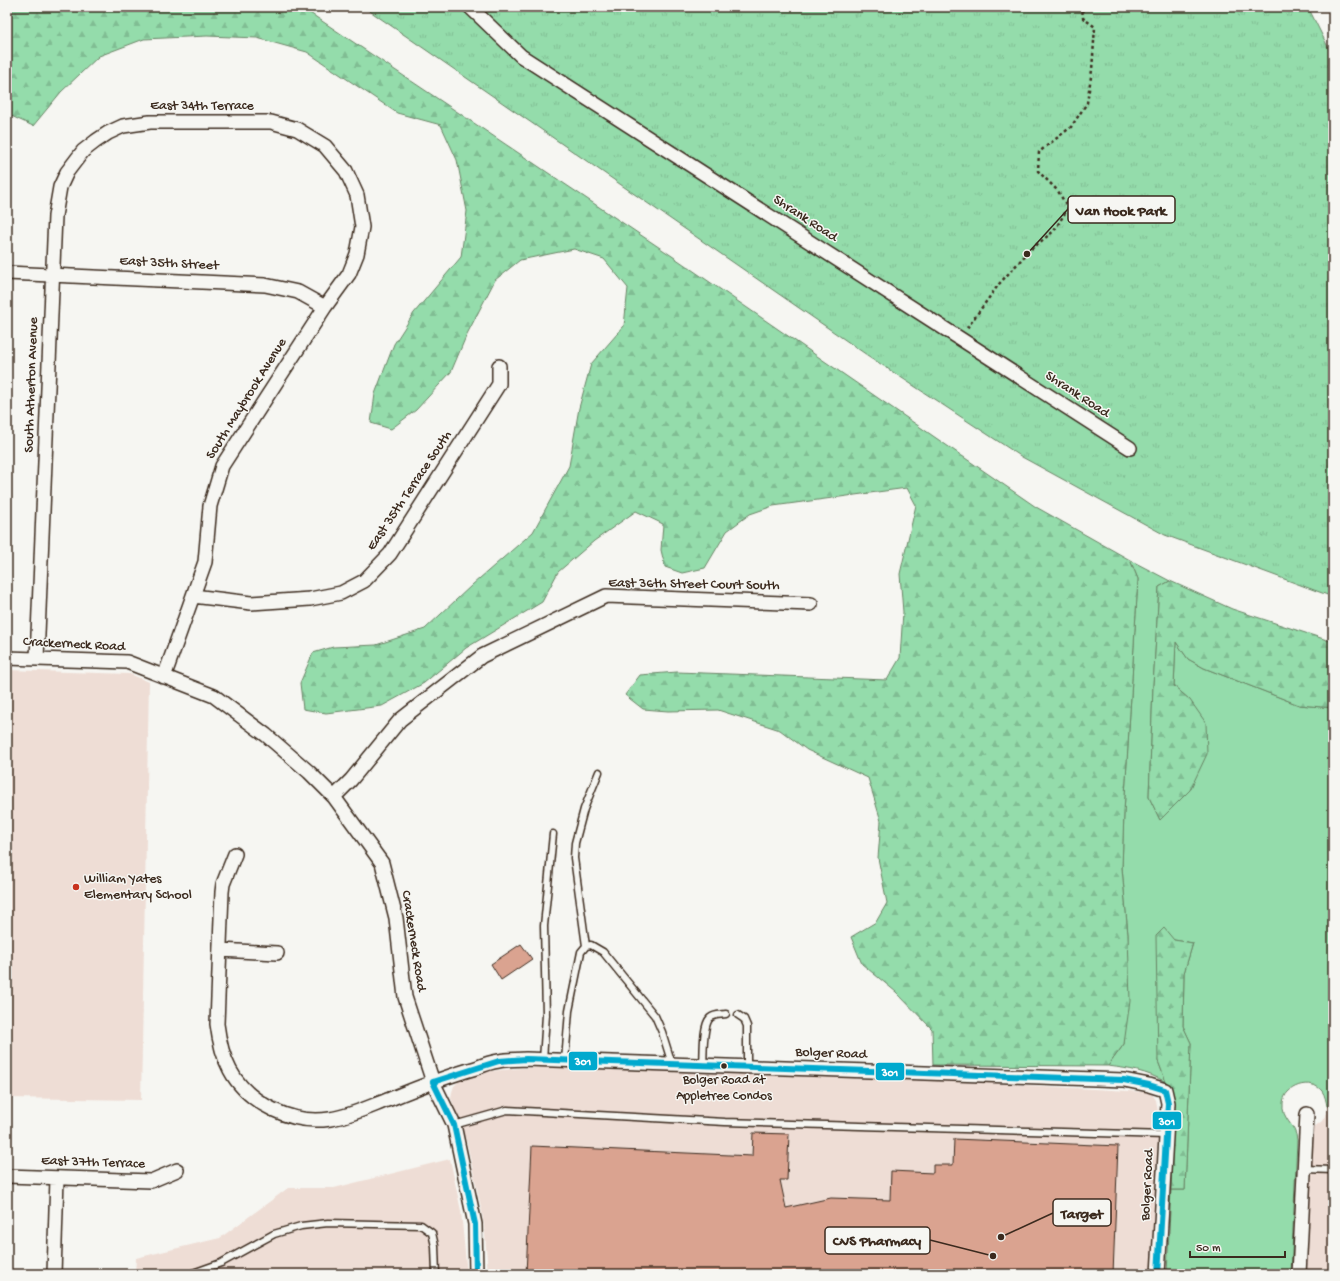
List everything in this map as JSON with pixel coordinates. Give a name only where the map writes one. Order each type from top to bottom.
[{"type":"street","name":"Shrank Road","points":[[470,7],[521,56],[1130,448]]},
{"type":"street","name":"East 34th Terrace","points":[[108,133],[124,126],[150,122],[271,122],[297,129],[325,146],[346,171],[357,195],[362,227],[357,254],[353,264]]},
{"type":"street","name":"South Atherton Avenue","points":[[37,659],[54,216],[60,187],[67,172],[83,152],[108,133]]},
{"type":"street","name":"South Maybrook Avenue","points":[[164,677],[206,562],[210,506],[222,466],[324,307],[349,274],[353,264]]},
{"type":"street","name":"East 35th Street","points":[[7,274],[265,285],[298,292],[324,307]]},
{"type":"street","name":"East 35th Terrace South","points":[[193,596],[251,603],[310,599],[341,593],[364,581],[390,554],[499,384],[499,366]]},
{"type":"street","name":"East 36th Street Court South","points":[[334,797],[351,780],[400,720],[482,656],[606,596],[811,604]]},
{"type":"street","name":"Crackerneck Road","points":[[7,658],[127,662],[214,696],[266,735],[309,772],[334,797],[382,863],[396,918],[405,997],[433,1082],[454,1125],[475,1224],[476,1274]]},
{"type":"street","name":"Bolger Road","points":[[235,854],[223,884],[217,1024],[220,1043],[230,1071],[239,1083],[257,1101],[276,1110],[295,1118],[329,1120],[348,1115],[433,1082],[499,1061],[526,1059],[747,1068],[1124,1080],[1149,1084],[1165,1090],[1168,1103],[1158,1274]]},
{"type":"street","points":[[220,950],[277,953]]},
{"type":"street","points":[[1299,1274],[1307,1114]]},
{"type":"street","name":"East 37th Terrace","points":[[7,1176],[151,1181],[177,1170]]},
{"type":"street","points":[[54,1274],[57,1178]]},
{"type":"lane","points":[[565,1061],[568,1011],[581,952],[586,946],[574,858],[575,843],[584,809],[599,772]]},
{"type":"lane","points":[[543,1060],[546,1015],[544,926],[553,834]]},
{"type":"lane","points":[[586,946],[591,946],[603,952],[655,1016],[662,1032],[672,1065]]},
{"type":"lane","points":[[703,1066],[705,1028],[709,1019],[716,1015],[726,1014]]},
{"type":"lane","points":[[738,1015],[744,1019],[748,1026],[747,1068]]},
{"type":"lane","points":[[454,1125],[507,1110],[725,1122],[1166,1135]]},
{"type":"lane","points":[[1304,1169],[1333,1170]]},
{"type":"lane","points":[[190,1274],[221,1263],[274,1234],[301,1226],[328,1223],[421,1225],[432,1233],[435,1246],[436,1274]]},
{"type":"path","points":[[960,339],[999,284],[1031,249],[1054,231],[1068,208],[1058,191],[1038,171],[1039,152],[1071,127],[1087,103],[1095,27],[1083,18],[1082,7]]},
{"type":"shaded area","name":"William Yates Elementary School","points":[[7,670],[130,674],[149,682],[141,1100],[7,1098]]},
{"type":"shaded area","points":[[546,1067],[974,1082],[1146,1092],[1152,1094],[1156,1100],[1159,1117],[1152,1274],[488,1274],[482,1212],[467,1143],[451,1098],[452,1092],[454,1086],[459,1081],[467,1077],[491,1071]]},
{"type":"shaded area","points":[[1327,1106],[1333,1106],[1333,1274],[1307,1274],[1311,1132],[1314,1127],[1322,1121],[1327,1111]]},
{"type":"shaded area","points":[[450,1159],[461,1211],[467,1274],[135,1274],[136,1258],[220,1238],[288,1188],[334,1188]]},
{"type":"green space","points":[[7,7],[301,7],[672,256],[1036,507],[1130,560],[1138,579],[1122,868],[1128,935],[1130,1001],[1124,1044],[1108,1066],[933,1065],[932,1029],[896,992],[862,964],[851,937],[876,922],[887,903],[878,858],[881,821],[868,778],[807,750],[780,730],[718,710],[668,711],[643,709],[625,695],[640,675],[677,672],[887,680],[900,658],[903,612],[900,574],[916,505],[907,488],[773,506],[750,514],[727,531],[705,568],[682,573],[665,567],[661,550],[663,524],[636,511],[594,541],[558,572],[542,602],[466,648],[424,683],[382,706],[326,713],[303,709],[300,683],[313,653],[333,647],[376,645],[425,629],[472,585],[533,532],[569,466],[579,408],[591,364],[624,326],[628,288],[604,259],[574,249],[520,260],[495,280],[467,334],[451,372],[416,410],[391,429],[371,423],[375,394],[394,344],[414,313],[461,257],[467,211],[457,160],[441,125],[397,113],[307,52],[257,38],[207,36],[144,39],[99,56],[61,92],[33,126],[7,114]]},
{"type":"green space","points":[[364,7],[1308,7],[1333,57],[1333,597],[1165,535],[1022,457],[867,355]]},
{"type":"green space","points":[[1130,560],[1170,581],[1159,587],[1153,686],[1149,797],[1160,820],[1190,790],[1190,700],[1174,686],[1176,642],[1188,659],[1204,668],[1299,705],[1333,708],[1333,1106],[1327,1106],[1322,1091],[1317,1087],[1305,1084],[1299,1085],[1288,1092],[1283,1103],[1284,1114],[1294,1130],[1297,1140],[1291,1274],[1167,1274],[1171,1190],[1185,1190],[1191,1043],[1183,1026],[1184,973],[1193,943],[1174,940],[1158,1061],[1166,1082],[1138,1071],[1108,1066],[1124,1044],[1128,935],[1122,868],[1138,579]]},
{"type":"green space","points":[[1170,581],[1232,609],[1333,642],[1333,708],[1299,705],[1204,668],[1188,659],[1176,642],[1174,686],[1190,700],[1206,723],[1207,754],[1190,790],[1160,820],[1149,797],[1153,686],[1159,587]]},
{"type":"green space","points":[[1164,928],[1174,940],[1193,943],[1184,973],[1183,1026],[1191,1043],[1185,1190],[1171,1190],[1173,1110],[1171,1088],[1166,1082],[1158,1061],[1156,936]]},
{"type":"building","points":[[521,944],[532,959],[501,980],[491,964]]},
{"type":"building","points":[[753,1133],[789,1134],[787,1180],[780,1180],[786,1208],[831,1198],[890,1200],[891,1171],[933,1173],[933,1165],[953,1165],[954,1139],[1118,1146],[1113,1274],[526,1274],[532,1146],[752,1156]]},
{"type":"transit line","name":"301","points":[[433,1082],[499,1061],[526,1059],[1124,1080],[1149,1085],[1165,1090],[1168,1103],[1158,1274]]},
{"type":"transit line","name":"301","points":[[433,1082],[454,1125],[475,1224],[476,1274]]},
{"type":"place","name":"Van Hook Park","points":[[1027,254]]},
{"type":"place","name":"William Yates Elementary School","points":[[76,887]]},
{"type":"place","name":"Bolger Road at Appletree Condos","points":[[724,1066]]},
{"type":"place","name":"Target","points":[[1001,1237]]},
{"type":"place","name":"CVS Pharmacy","points":[[993,1256]]}]
